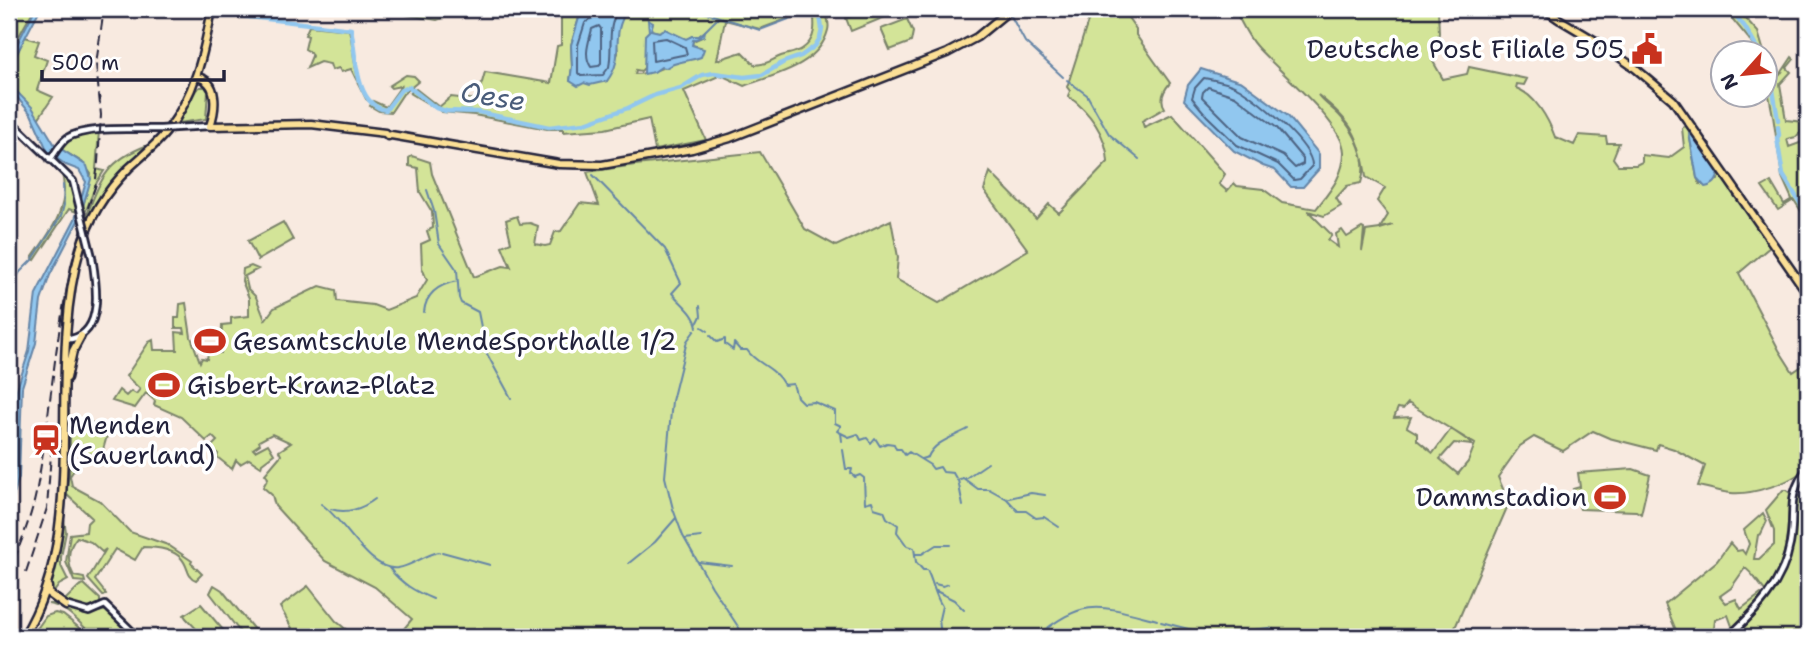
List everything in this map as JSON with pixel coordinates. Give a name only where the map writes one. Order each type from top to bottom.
[{"type":"main road","points":[[210,126],[311,124],[388,134],[577,166],[602,165],[692,149],[751,131],[947,53],[977,37],[1011,9]]},
{"type":"main road","points":[[1544,9],[1635,68],[1673,100],[1808,294]]},
{"type":"main road","points":[[23,637],[44,596],[56,551],[61,512],[65,335],[69,298],[78,258],[97,209],[120,177],[166,132],[192,90],[212,13]]},
{"type":"main road","points":[[197,77],[210,91],[210,126]]},
{"type":"main road","points":[[197,77],[205,79],[214,96],[210,126]]},
{"type":"main road","points":[[192,90],[205,84]]},
{"type":"main road","points":[[213,115],[222,125]]},
{"type":"main road","points":[[64,390],[73,351],[83,333]]},
{"type":"main road","points":[[48,585],[48,593],[66,606]]},
{"type":"main road","points":[[38,608],[47,600],[58,602]]},
{"type":"street","points":[[9,119],[69,176],[77,193],[92,257],[96,303],[94,315],[83,333],[65,335]]},
{"type":"street","points":[[51,158],[65,139],[81,133],[210,126]]},
{"type":"street","points":[[1728,637],[1767,597],[1782,571],[1790,543],[1794,489],[1808,467]]},
{"type":"street","points":[[44,596],[89,612],[105,605],[138,637]]},
{"type":"green space","points":[[11,9],[34,9],[9,62]]},
{"type":"green space","points":[[410,9],[544,9],[454,14],[437,20],[407,15]]},
{"type":"green space","points":[[556,9],[593,9],[579,18],[571,45],[570,81],[584,83],[607,81],[618,53],[616,35],[620,20],[628,9],[807,9],[760,29],[725,20],[717,60],[742,52],[755,65],[797,52],[807,45],[814,31],[813,9],[825,9],[829,25],[823,42],[815,52],[805,61],[781,73],[744,86],[721,75],[684,91],[706,140],[655,150],[649,119],[605,129],[563,132],[563,129],[547,129],[474,115],[442,112],[410,93],[416,89],[439,107],[451,97],[477,100],[485,72],[551,83],[557,46],[561,45],[561,14],[557,13]],"holes":[[[650,30],[665,30],[686,40],[704,32],[704,36],[693,41],[692,45],[700,47],[677,61],[661,69],[635,74],[636,70],[641,71],[644,68]]]},
{"type":"green space","points":[[870,9],[888,9],[890,15],[851,31],[846,18]]},
{"type":"green space","points":[[1092,9],[1122,9],[1136,29],[1136,35],[1170,83],[1163,95],[1165,108],[1142,121],[1144,127],[1172,114],[1225,174],[1219,184],[1227,191],[1234,183],[1237,186],[1263,189],[1282,203],[1316,209],[1335,183],[1341,169],[1344,152],[1341,140],[1321,112],[1253,42],[1234,9],[1438,9],[1439,33],[1436,53],[1431,58],[1443,79],[1467,74],[1469,67],[1527,79],[1524,85],[1517,84],[1516,88],[1529,96],[1540,108],[1555,137],[1574,145],[1579,135],[1606,137],[1607,143],[1619,143],[1613,158],[1618,165],[1636,165],[1642,162],[1642,155],[1669,158],[1684,147],[1682,128],[1687,125],[1691,131],[1689,133],[1700,184],[1718,180],[1719,172],[1771,246],[1739,273],[1793,372],[1808,362],[1808,410],[1804,414],[1809,439],[1802,464],[1805,468],[1791,479],[1771,487],[1731,493],[1698,486],[1705,466],[1674,449],[1658,444],[1656,450],[1593,431],[1563,451],[1534,437],[1520,446],[1498,477],[1509,503],[1451,637],[397,637],[412,619],[375,587],[325,561],[275,506],[272,495],[263,487],[268,478],[265,474],[281,455],[279,451],[291,443],[272,434],[259,441],[260,444],[253,449],[255,451],[268,444],[274,454],[262,463],[261,467],[249,459],[240,464],[236,460],[232,469],[217,457],[218,454],[211,447],[217,441],[212,436],[206,441],[181,417],[154,405],[155,401],[146,393],[135,408],[112,401],[119,390],[126,396],[131,391],[136,394],[140,389],[126,376],[149,342],[153,340],[154,350],[177,350],[176,332],[185,333],[184,328],[175,328],[180,304],[186,303],[191,337],[200,362],[202,358],[207,359],[208,353],[221,353],[222,325],[231,324],[231,318],[249,316],[249,298],[242,281],[243,269],[251,266],[258,269],[245,276],[248,289],[256,297],[265,320],[274,308],[320,286],[336,290],[337,301],[373,305],[386,310],[416,298],[427,280],[422,268],[421,244],[430,240],[427,231],[433,228],[432,212],[420,192],[418,168],[409,166],[409,158],[412,156],[430,162],[432,174],[474,277],[503,266],[511,267],[502,246],[511,242],[506,220],[517,216],[520,224],[538,226],[535,244],[545,246],[550,245],[555,232],[561,231],[580,203],[599,205],[587,172],[760,152],[805,229],[836,246],[891,220],[898,257],[896,279],[939,303],[1028,250],[984,190],[990,172],[1036,219],[1049,204],[1059,213],[1108,162],[1104,142],[1096,124],[1068,96],[1070,91],[1067,87]],"holes":[[[1318,95],[1339,113],[1352,130],[1361,150],[1366,177],[1385,188],[1377,201],[1388,215],[1380,228],[1393,225],[1380,229],[1366,231],[1362,251],[1364,229],[1347,237],[1342,230],[1336,234],[1338,247],[1328,240],[1332,235],[1308,211],[1324,216],[1341,206],[1336,198],[1347,186],[1361,183],[1363,174],[1362,156],[1355,137],[1339,115]],[[1408,403],[1451,429],[1433,453],[1417,440],[1417,433],[1407,427],[1411,417],[1394,418],[1398,408],[1403,409]],[[1455,432],[1475,444],[1468,462],[1458,474],[1440,459],[1454,443],[1472,445]]]},
{"type":"green space","points":[[1720,9],[1737,9],[1758,32],[1760,38],[1748,38],[1730,16]]},
{"type":"green space","points":[[907,19],[913,32],[911,42],[890,50],[881,29]]},
{"type":"green space","points":[[309,26],[349,30],[357,76],[370,102],[366,99],[351,69],[341,72],[339,68],[332,70],[330,64],[320,62],[307,68],[312,56],[305,49],[308,36],[305,35]]},
{"type":"green space","points":[[25,37],[39,41],[34,55],[47,60],[37,90],[53,97],[38,119],[13,86],[13,64]]},
{"type":"green space","points":[[1792,57],[1794,59],[1787,68],[1791,72],[1780,84],[1786,120],[1805,122],[1804,128],[1796,137],[1787,139],[1789,147],[1808,140],[1808,222],[1794,200],[1778,210],[1762,187],[1771,182],[1784,204],[1792,199],[1782,177],[1771,108],[1778,108],[1778,73],[1780,75]]},
{"type":"green space","points":[[406,75],[414,76],[419,81],[403,94],[391,112],[379,111],[370,106],[373,101],[386,107],[401,86],[389,86]]},
{"type":"green space","points":[[205,87],[208,91],[206,119],[179,123],[196,90]]},
{"type":"green space","points":[[99,131],[96,169],[104,171],[85,213],[83,207],[91,174],[82,162],[59,148],[73,136]]},
{"type":"green space","points":[[148,145],[91,217],[87,215],[108,171],[124,157]]},
{"type":"green space","points":[[61,171],[74,190],[77,212],[69,209],[35,260],[32,258],[52,228],[62,206],[64,183]]},
{"type":"green space","points":[[283,222],[293,240],[258,260],[248,241]]},
{"type":"green space","points":[[67,410],[69,466],[64,519],[66,532],[61,566],[68,580],[54,592],[65,600],[84,584],[100,599],[100,603],[93,610],[80,610],[49,594],[62,526]]},
{"type":"green space","points":[[70,420],[110,425],[101,457],[70,448]]},
{"type":"green space","points":[[70,467],[74,470],[70,476],[72,486],[100,501],[130,532],[168,545],[192,561],[202,574],[196,580],[193,579],[181,558],[158,548],[143,547],[135,560],[115,549],[95,580],[106,594],[103,596],[88,579],[106,549],[102,552],[91,542],[77,537],[70,551],[70,566],[74,576],[84,578],[85,582],[74,581],[66,562],[70,534],[86,532],[87,523],[92,518],[66,494]]},
{"type":"green space","name":"Dammstadion","points":[[1633,469],[1650,475],[1641,514],[1636,511],[1580,509],[1573,489],[1580,487],[1578,473]]},
{"type":"green space","points":[[1783,490],[1790,493],[1786,545],[1779,569],[1767,593],[1745,568],[1731,588],[1720,596],[1726,603],[1736,599],[1741,609],[1761,594],[1765,596],[1733,629],[1728,615],[1715,620],[1714,629],[1707,637],[1682,637],[1675,628],[1665,604],[1717,561],[1730,543],[1737,551],[1742,550],[1745,554],[1749,544],[1744,530],[1763,513],[1767,521],[1758,535],[1754,559],[1759,559],[1774,545],[1774,531],[1766,510]]},
{"type":"green space","points":[[1795,494],[1808,501],[1808,637],[1741,637],[1737,632],[1773,590],[1791,552]]},
{"type":"green space","points":[[214,585],[222,590],[260,637],[244,637],[210,593]]},
{"type":"green space","points":[[308,586],[336,621],[355,637],[283,637],[292,628],[280,607]]},
{"type":"green space","points":[[48,604],[85,615],[107,610],[131,635],[95,637],[68,612]]},
{"type":"green space","points":[[201,604],[229,637],[204,637],[186,618],[184,615]]},
{"type":"green space","points":[[55,613],[63,615],[91,637],[31,637],[46,616]]},
{"type":"water","points":[[35,9],[40,9],[16,55],[12,72],[13,84],[32,107],[55,145],[87,166],[91,179],[79,219],[50,275],[41,301],[36,343],[22,387],[19,477],[9,512],[16,462],[17,389],[29,351],[36,294],[75,219],[86,182],[79,170],[66,165],[48,152],[31,114],[9,88],[11,56]]},
{"type":"water","points":[[593,9],[602,12],[628,9],[619,29],[613,72],[607,81],[578,86],[570,81],[571,45],[579,18]]},
{"type":"water","points":[[648,20],[653,23],[651,30],[659,32],[665,29],[686,39],[699,36],[705,31],[704,36],[693,40],[692,45],[704,49],[701,57],[644,74]]},
{"type":"water","points":[[1201,69],[1242,82],[1288,116],[1319,154],[1319,169],[1303,187],[1291,187],[1275,170],[1234,151],[1184,100],[1188,85]]},
{"type":"water","points":[[1691,131],[1719,172],[1715,182],[1705,187],[1697,178],[1689,133]]},
{"type":"waterway","name":"Oese","points":[[183,9],[351,29],[362,88],[376,106],[386,110],[401,90],[409,87],[436,108],[446,111],[478,112],[549,127],[585,123],[655,95],[681,88],[702,75],[762,75],[815,46],[822,29],[819,9]]},
{"type":"waterway","points":[[694,9],[760,30],[815,9]]},
{"type":"waterway","name":"Oese","points":[[1730,9],[1751,38]]},
{"type":"waterway","points":[[1011,16],[1025,42],[1063,77]]},
{"type":"waterway","points":[[705,31],[718,18]]},
{"type":"waterway","points":[[1067,80],[1087,95],[1109,134],[1139,159]]},
{"type":"waterway","name":"Oese","points":[[1776,108],[1778,120]]},
{"type":"waterway","name":"Oese","points":[[1778,127],[1777,138],[1783,175],[1808,216]]},
{"type":"waterway","points":[[593,175],[665,249],[681,283],[672,293],[691,313],[697,327]]},
{"type":"waterway","points":[[9,290],[61,216],[64,205],[63,185]]},
{"type":"waterway","points":[[427,190],[434,211],[439,244],[457,270],[461,303],[478,312],[486,352],[511,398]]},
{"type":"waterway","points":[[424,312],[425,305],[435,290],[458,281]]},
{"type":"waterway","points":[[698,322],[701,316],[700,306]]},
{"type":"waterway","points":[[702,327],[708,331]]},
{"type":"waterway","points":[[695,330],[687,341],[672,401],[665,477],[683,536],[745,637]]},
{"type":"waterway","points":[[710,335],[717,342],[725,339],[725,344],[733,350],[734,343],[740,350],[747,350],[775,373],[784,385],[793,384],[797,397],[803,403],[814,402],[835,411],[835,423],[841,426],[837,431],[849,437],[858,434],[861,440],[867,438],[871,443],[875,438],[880,446],[894,444],[896,449],[901,449],[905,455],[909,452],[933,469],[940,467],[943,472],[953,473],[957,480],[963,478],[978,489],[989,489],[1007,499],[1018,511],[1026,511],[1036,518],[1044,517],[1059,527]]},
{"type":"waterway","points":[[921,459],[928,457],[940,443],[968,429]]},
{"type":"waterway","points":[[841,433],[842,441]]},
{"type":"waterway","points":[[9,441],[9,453]]},
{"type":"waterway","points":[[843,450],[846,469],[852,469],[851,473],[855,477],[860,475],[864,478],[865,503],[872,501],[874,508],[884,511],[887,518],[898,525],[897,532],[907,546],[914,548],[916,562],[923,570],[927,570],[942,606],[939,619],[941,637]]},
{"type":"waterway","points":[[966,478],[988,463]]},
{"type":"waterway","points":[[958,480],[963,506]]},
{"type":"waterway","points":[[1009,498],[1031,493],[1045,495]]},
{"type":"waterway","points":[[331,509],[354,510],[375,499]]},
{"type":"waterway","points":[[321,504],[366,553],[387,567],[403,567],[439,552]]},
{"type":"waterway","points":[[629,563],[655,542],[676,518]]},
{"type":"waterway","points":[[685,539],[701,537]]},
{"type":"waterway","points":[[915,554],[922,554],[936,545],[950,545]]},
{"type":"waterway","points":[[442,552],[490,565]]},
{"type":"waterway","points":[[699,562],[732,566]]},
{"type":"waterway","points":[[389,568],[409,586],[433,599]]},
{"type":"waterway","points":[[935,584],[948,584]]},
{"type":"waterway","points":[[936,591],[954,600],[964,610]]},
{"type":"waterway","points":[[1036,637],[1067,615],[1093,608],[1106,608],[1157,620]]},
{"type":"waterway","points":[[1161,622],[1212,635],[1269,628],[1292,637]]},
{"type":"railway","points":[[83,222],[95,187],[98,162],[101,115],[96,64],[104,9]]},
{"type":"railway","points":[[9,574],[35,499],[68,282],[87,215]]},
{"type":"railway","points":[[26,572],[47,508],[51,454]]},
{"type":"place","name":"Deutsche Post Filiale 505","points":[[1647,49]]},
{"type":"place","name":"Gesamtschule MendeSporthalle 1/2","points":[[210,341]]},
{"type":"place","name":"Gisbert-Kranz-Platz","points":[[164,385]]},
{"type":"place","name":"Menden (Sauerland)","points":[[46,440]]},
{"type":"place","name":"Dammstadion","points":[[1610,497]]}]
